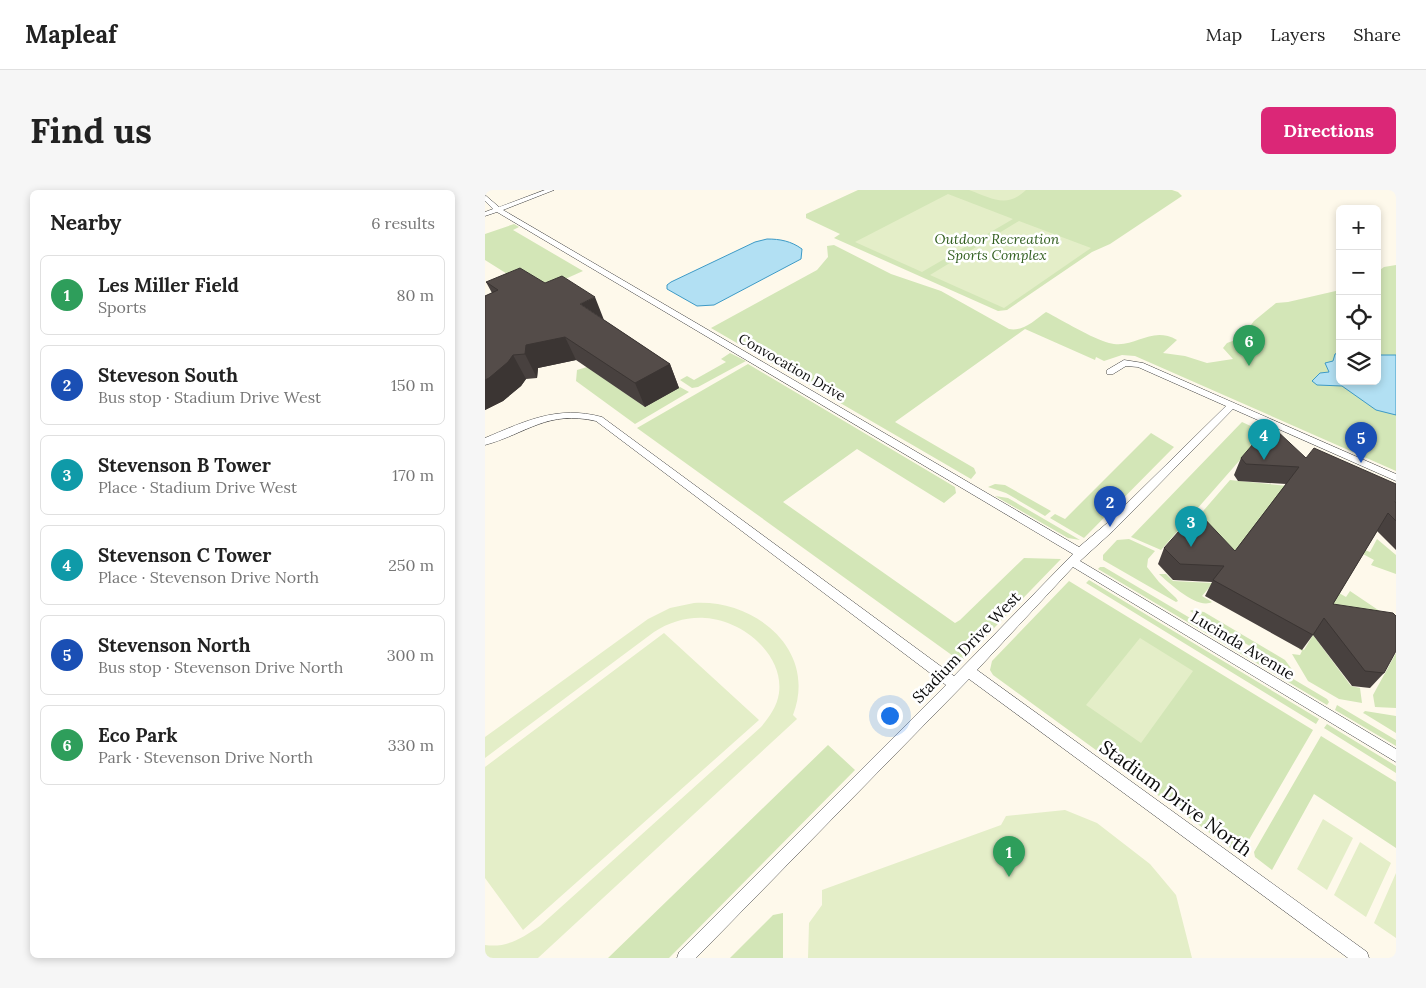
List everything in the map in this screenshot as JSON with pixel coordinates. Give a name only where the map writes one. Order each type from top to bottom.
[{"type":"street","points":[[485,214],[490,206],[532,190]]},
{"type":"street","points":[[490,206],[551,190]]},
{"type":"street","name":"Convocation Drive","points":[[485,197],[490,206],[1077,558]]},
{"type":"street","points":[[1110,372],[1124,363],[1140,365],[1396,478]]},
{"type":"street","name":"Stadium Drive West","points":[[685,958],[1077,558],[1232,406]]},
{"type":"street","points":[[485,442],[518,427],[563,413],[599,419],[955,684]]},
{"type":"street","name":"Lucinda Avenue","points":[[1077,558],[1396,756]]},
{"type":"street","name":"Stadium Drive North","points":[[968,671],[1361,958]]},
{"type":"green space","name":"Outdoor Recreation Sports Complex","points":[[858,190],[1172,190],[1182,196],[1110,244],[1092,252],[1007,310],[998,311],[834,238],[840,234],[806,218],[806,214]]},
{"type":"green space","points":[[969,190],[1026,190],[1012,199],[999,200]]},
{"type":"green space","points":[[948,194],[1013,219],[922,272],[855,242]]},
{"type":"green space","points":[[1019,221],[1091,248],[1004,308],[930,275]]},
{"type":"green space","points":[[514,224],[519,227],[513,230],[583,271],[543,289],[531,289],[485,260],[485,234]]},
{"type":"green space","points":[[834,245],[891,274],[941,291],[1009,329],[1024,327],[1046,312],[1086,334],[1109,343],[1127,343],[1150,336],[1167,336],[1177,340],[1163,353],[1185,356],[1207,363],[1233,359],[1223,348],[1227,343],[1241,338],[1254,321],[1276,303],[1336,291],[1336,385],[1381,385],[1381,269],[1396,265],[1396,471],[1135,356],[1122,355],[1104,361],[1096,357],[1095,360],[1025,329],[895,422],[974,468],[976,473],[971,479],[711,328],[817,270],[828,257],[827,246]]},
{"type":"green space","points":[[730,353],[746,361],[698,387],[692,388],[680,380],[687,376],[694,380],[726,362],[721,359]]},
{"type":"green space","points":[[748,364],[955,487],[956,493],[944,503],[857,449],[783,502],[955,623],[1024,558],[1061,559],[960,661],[637,428]]},
{"type":"green space","points":[[587,367],[645,407],[680,387],[689,392],[635,424],[576,381],[577,370]]},
{"type":"green space","points":[[1242,422],[1255,428],[1257,438],[1254,444],[1161,550],[1131,537]]},
{"type":"green space","points":[[1151,433],[1174,447],[1084,538],[1050,518],[1055,514],[1065,519]]},
{"type":"green space","points":[[1230,480],[1288,486],[1227,564],[1191,525]]},
{"type":"green space","points":[[995,484],[1005,485],[1051,511],[1045,516],[1006,493],[988,487]]},
{"type":"green space","points":[[995,496],[1008,498],[1080,540],[1068,538]]},
{"type":"green space","points":[[1129,539],[1155,551],[1148,559],[1147,567],[1178,601],[1176,602],[1103,560],[1103,555],[1117,540]]},
{"type":"green space","points":[[1377,539],[1396,555],[1396,574],[1371,565],[1374,560],[1363,554],[1365,550],[1370,552]]},
{"type":"green space","points":[[1104,567],[1327,699],[1329,702],[1327,705],[1098,569]]},
{"type":"green space","points":[[1159,574],[1166,574],[1173,581],[1213,583],[1202,596],[1212,602],[1199,602],[1192,599],[1176,589]]},
{"type":"green space","points":[[1089,580],[1319,719],[1316,724],[1086,583]]},
{"type":"green space","points":[[1069,581],[1313,730],[1240,855],[993,675],[990,670],[992,661]]},
{"type":"green space","points":[[1350,591],[1396,622],[1324,619],[1339,593],[1346,597]]},
{"type":"green space","points":[[694,603],[717,604],[739,610],[759,620],[776,633],[789,650],[797,670],[798,691],[793,715],[797,719],[538,958],[485,958],[485,945],[493,946],[507,943],[520,938],[540,926],[761,727],[772,712],[779,693],[779,679],[775,665],[768,653],[758,642],[746,632],[719,620],[705,618],[685,619],[666,625],[654,632],[485,758],[485,737],[648,619],[670,608]]},
{"type":"green space","points":[[1190,611],[1204,612],[1285,660],[1294,672]]},
{"type":"green space","points":[[664,633],[759,720],[523,930],[485,878],[485,767]]},
{"type":"green space","points":[[1313,635],[1351,686],[1360,688],[1362,703],[1339,699],[1308,681],[1292,654],[1300,655],[1302,651],[1299,648],[1304,650]]},
{"type":"green space","points":[[1140,638],[1193,671],[1141,743],[1086,705]]},
{"type":"green space","points":[[1396,653],[1396,708],[1375,707],[1373,695]]},
{"type":"green space","points":[[1337,705],[1396,740],[1396,746],[1335,710]]},
{"type":"green space","points":[[1365,711],[1396,716],[1396,733],[1363,713]]},
{"type":"green space","points":[[1327,724],[1396,766],[1396,773],[1324,728]]},
{"type":"green space","points":[[1321,736],[1396,782],[1396,848],[1314,794],[1272,870],[1255,857],[1254,852]]},
{"type":"green space","points":[[828,745],[855,770],[669,958],[608,958]]},
{"type":"green space","points":[[1065,810],[1097,823],[1150,864],[1176,895],[1192,958],[808,958],[809,923],[822,905],[822,890],[1001,825],[1006,816]]},
{"type":"green space","points":[[1323,819],[1353,838],[1327,890],[1297,869]]},
{"type":"green space","points":[[1360,842],[1391,863],[1366,917],[1334,895]]},
{"type":"green space","points":[[1396,873],[1396,938],[1374,923]]},
{"type":"green space","points":[[783,913],[783,958],[730,958],[773,915]]},
{"type":"water","points":[[767,239],[785,241],[798,246],[802,249],[801,259],[714,305],[697,306],[667,289],[667,285],[671,282],[755,242]]},
{"type":"water","points":[[1335,354],[1336,385],[1381,385],[1381,355],[1396,355],[1396,415],[1376,410],[1342,386],[1317,385],[1312,381],[1320,373],[1329,372],[1325,363],[1333,361]]},
{"type":"building","points":[[520,268],[545,283],[562,276],[595,297],[580,304],[670,364],[635,383],[565,337],[526,345],[525,354],[513,355],[508,362],[485,380],[485,296],[498,290],[486,282]]},
{"type":"building","points":[[1266,429],[1275,429],[1306,458],[1314,448],[1396,484],[1396,521],[1388,513],[1333,604],[1393,613],[1396,616],[1396,651],[1384,673],[1365,671],[1324,618],[1313,635],[1213,580],[1224,566],[1180,564],[1164,548],[1195,513],[1200,514],[1235,551],[1299,467],[1246,464],[1241,458]]},
{"type":"place","name":"Eco Park","points":[[1249,366]]},
{"type":"place","name":"Stevenson C Tower","points":[[1264,460]]},
{"type":"place","name":"Stevenson North","points":[[1361,463]]},
{"type":"place","name":"Steveson South","points":[[1110,527]]},
{"type":"place","name":"Stevenson B Tower","points":[[1191,547]]},
{"type":"place","name":"Les Miller Field","points":[[1009,877]]}]
